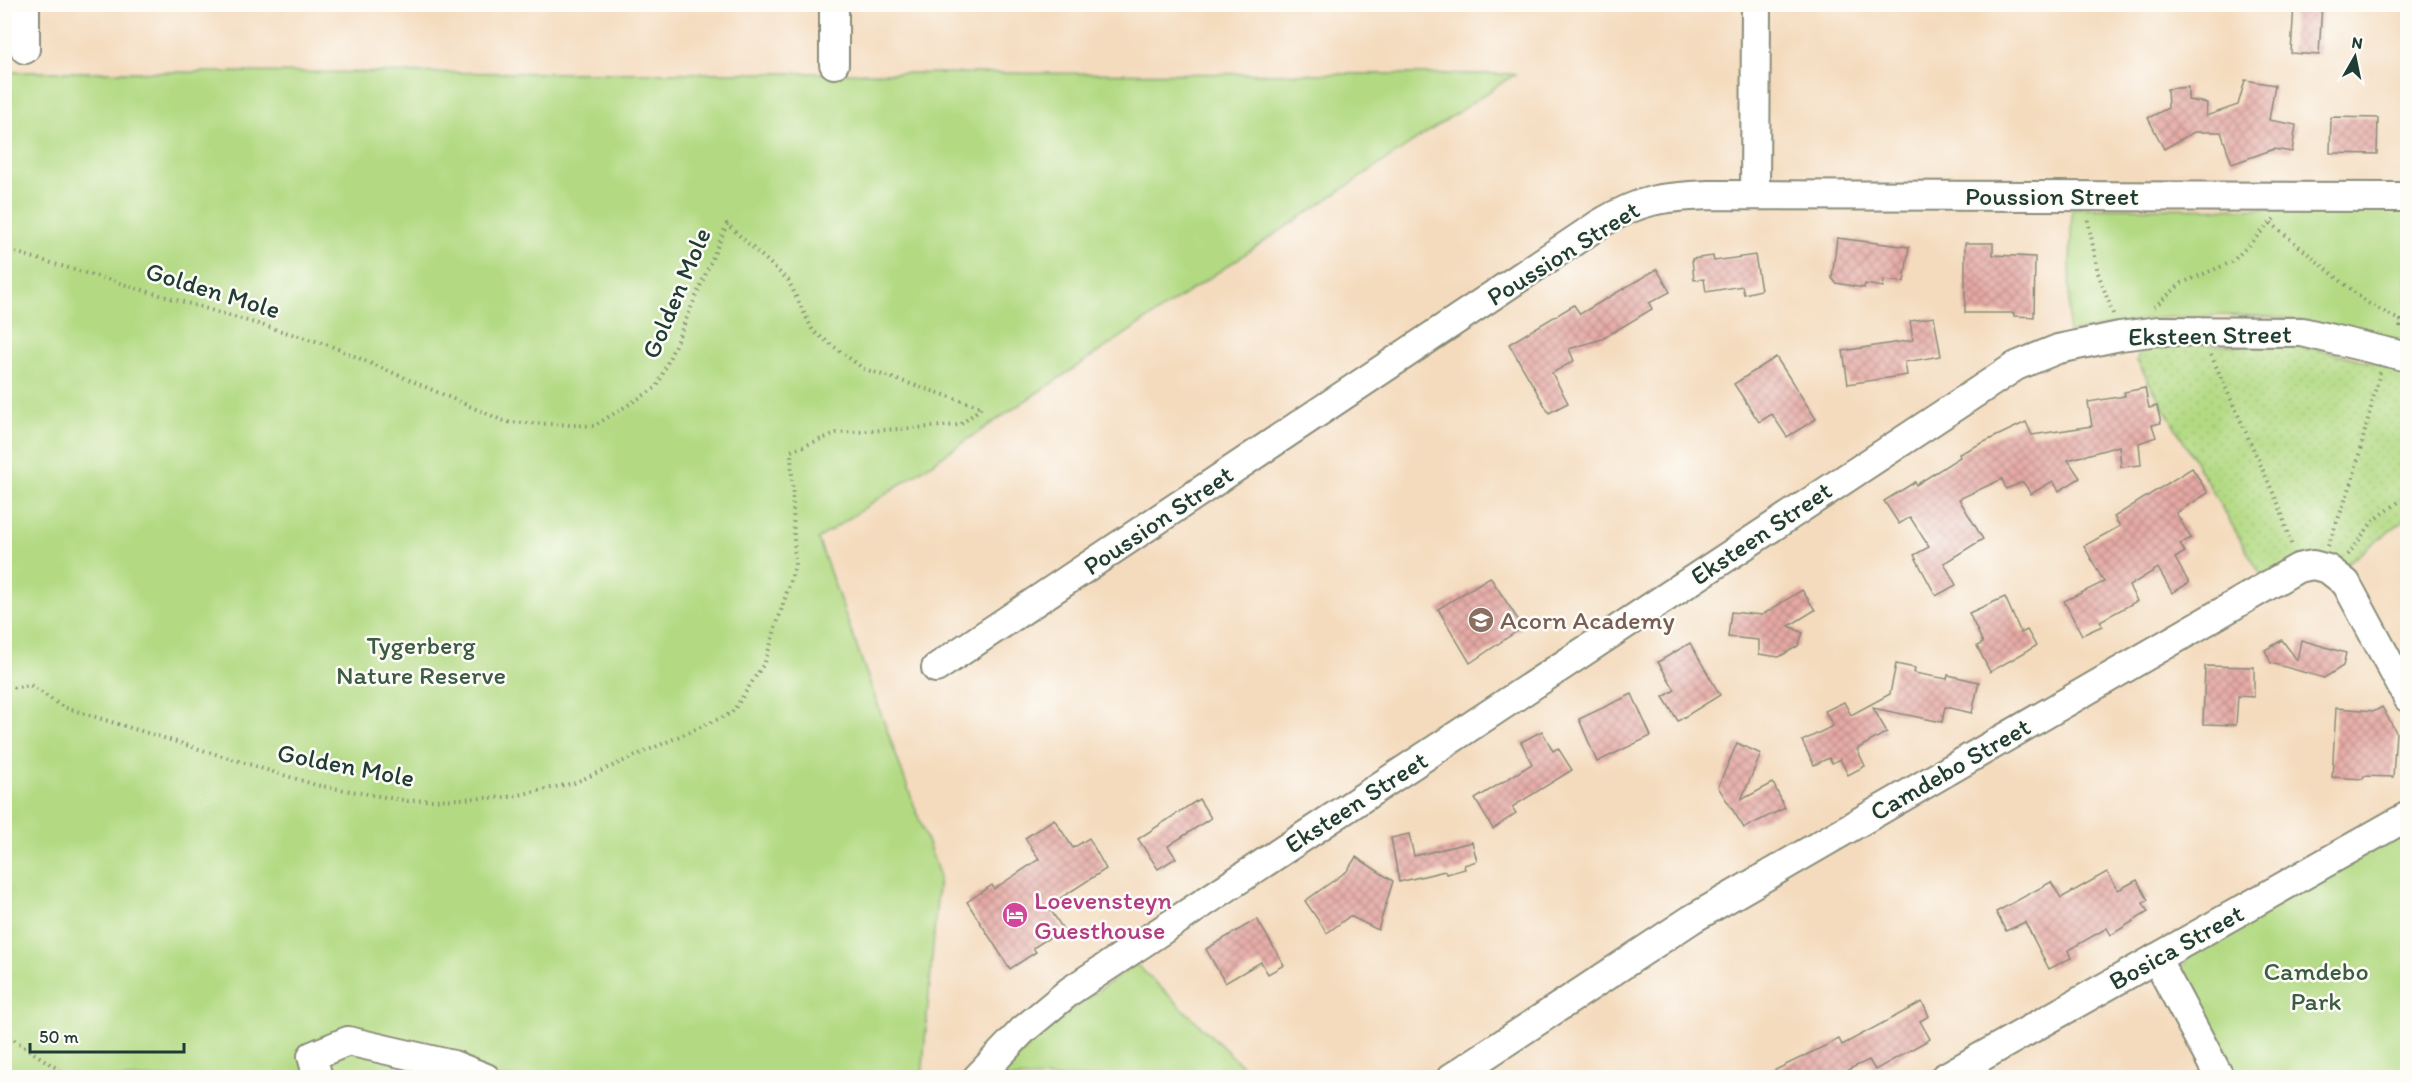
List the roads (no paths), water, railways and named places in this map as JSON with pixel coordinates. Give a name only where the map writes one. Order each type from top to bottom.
[{"type":"street","points":[[25,4],[25,49]]},
{"type":"street","points":[[834,4],[834,64]]},
{"type":"street","points":[[1755,195],[1756,4]]},
{"type":"street","name":"Poussion Street","points":[[936,668],[1626,208],[1647,200],[1668,196],[1755,195],[2408,197]]},
{"type":"street","name":"Eksteen Street","points":[[977,1077],[1023,1030],[1070,991],[1999,375],[2034,358],[2058,350],[2120,336],[2159,331],[2302,332],[2397,354]]},
{"type":"street","name":"Camdebo Street","points":[[1451,1077],[1692,919],[2318,569],[2346,583],[2408,698]]},
{"type":"street","name":"Bosica Street","points":[[1944,1077],[2408,816]]},
{"type":"street","points":[[2156,958],[2220,1077]]},
{"type":"street","points":[[318,1077],[312,1056],[348,1041],[453,1065],[486,1077]]},
{"type":"place","name":"Acorn Academy","points":[[1481,620]]},
{"type":"place","name":"Loevensteyn Guesthouse","points":[[1015,915]]},
{"type":"park label","name":"Tygerberg Nature Reserve","points":[[421,660]]},
{"type":"park label","name":"Camdebo Park","points":[[2316,986]]}]
